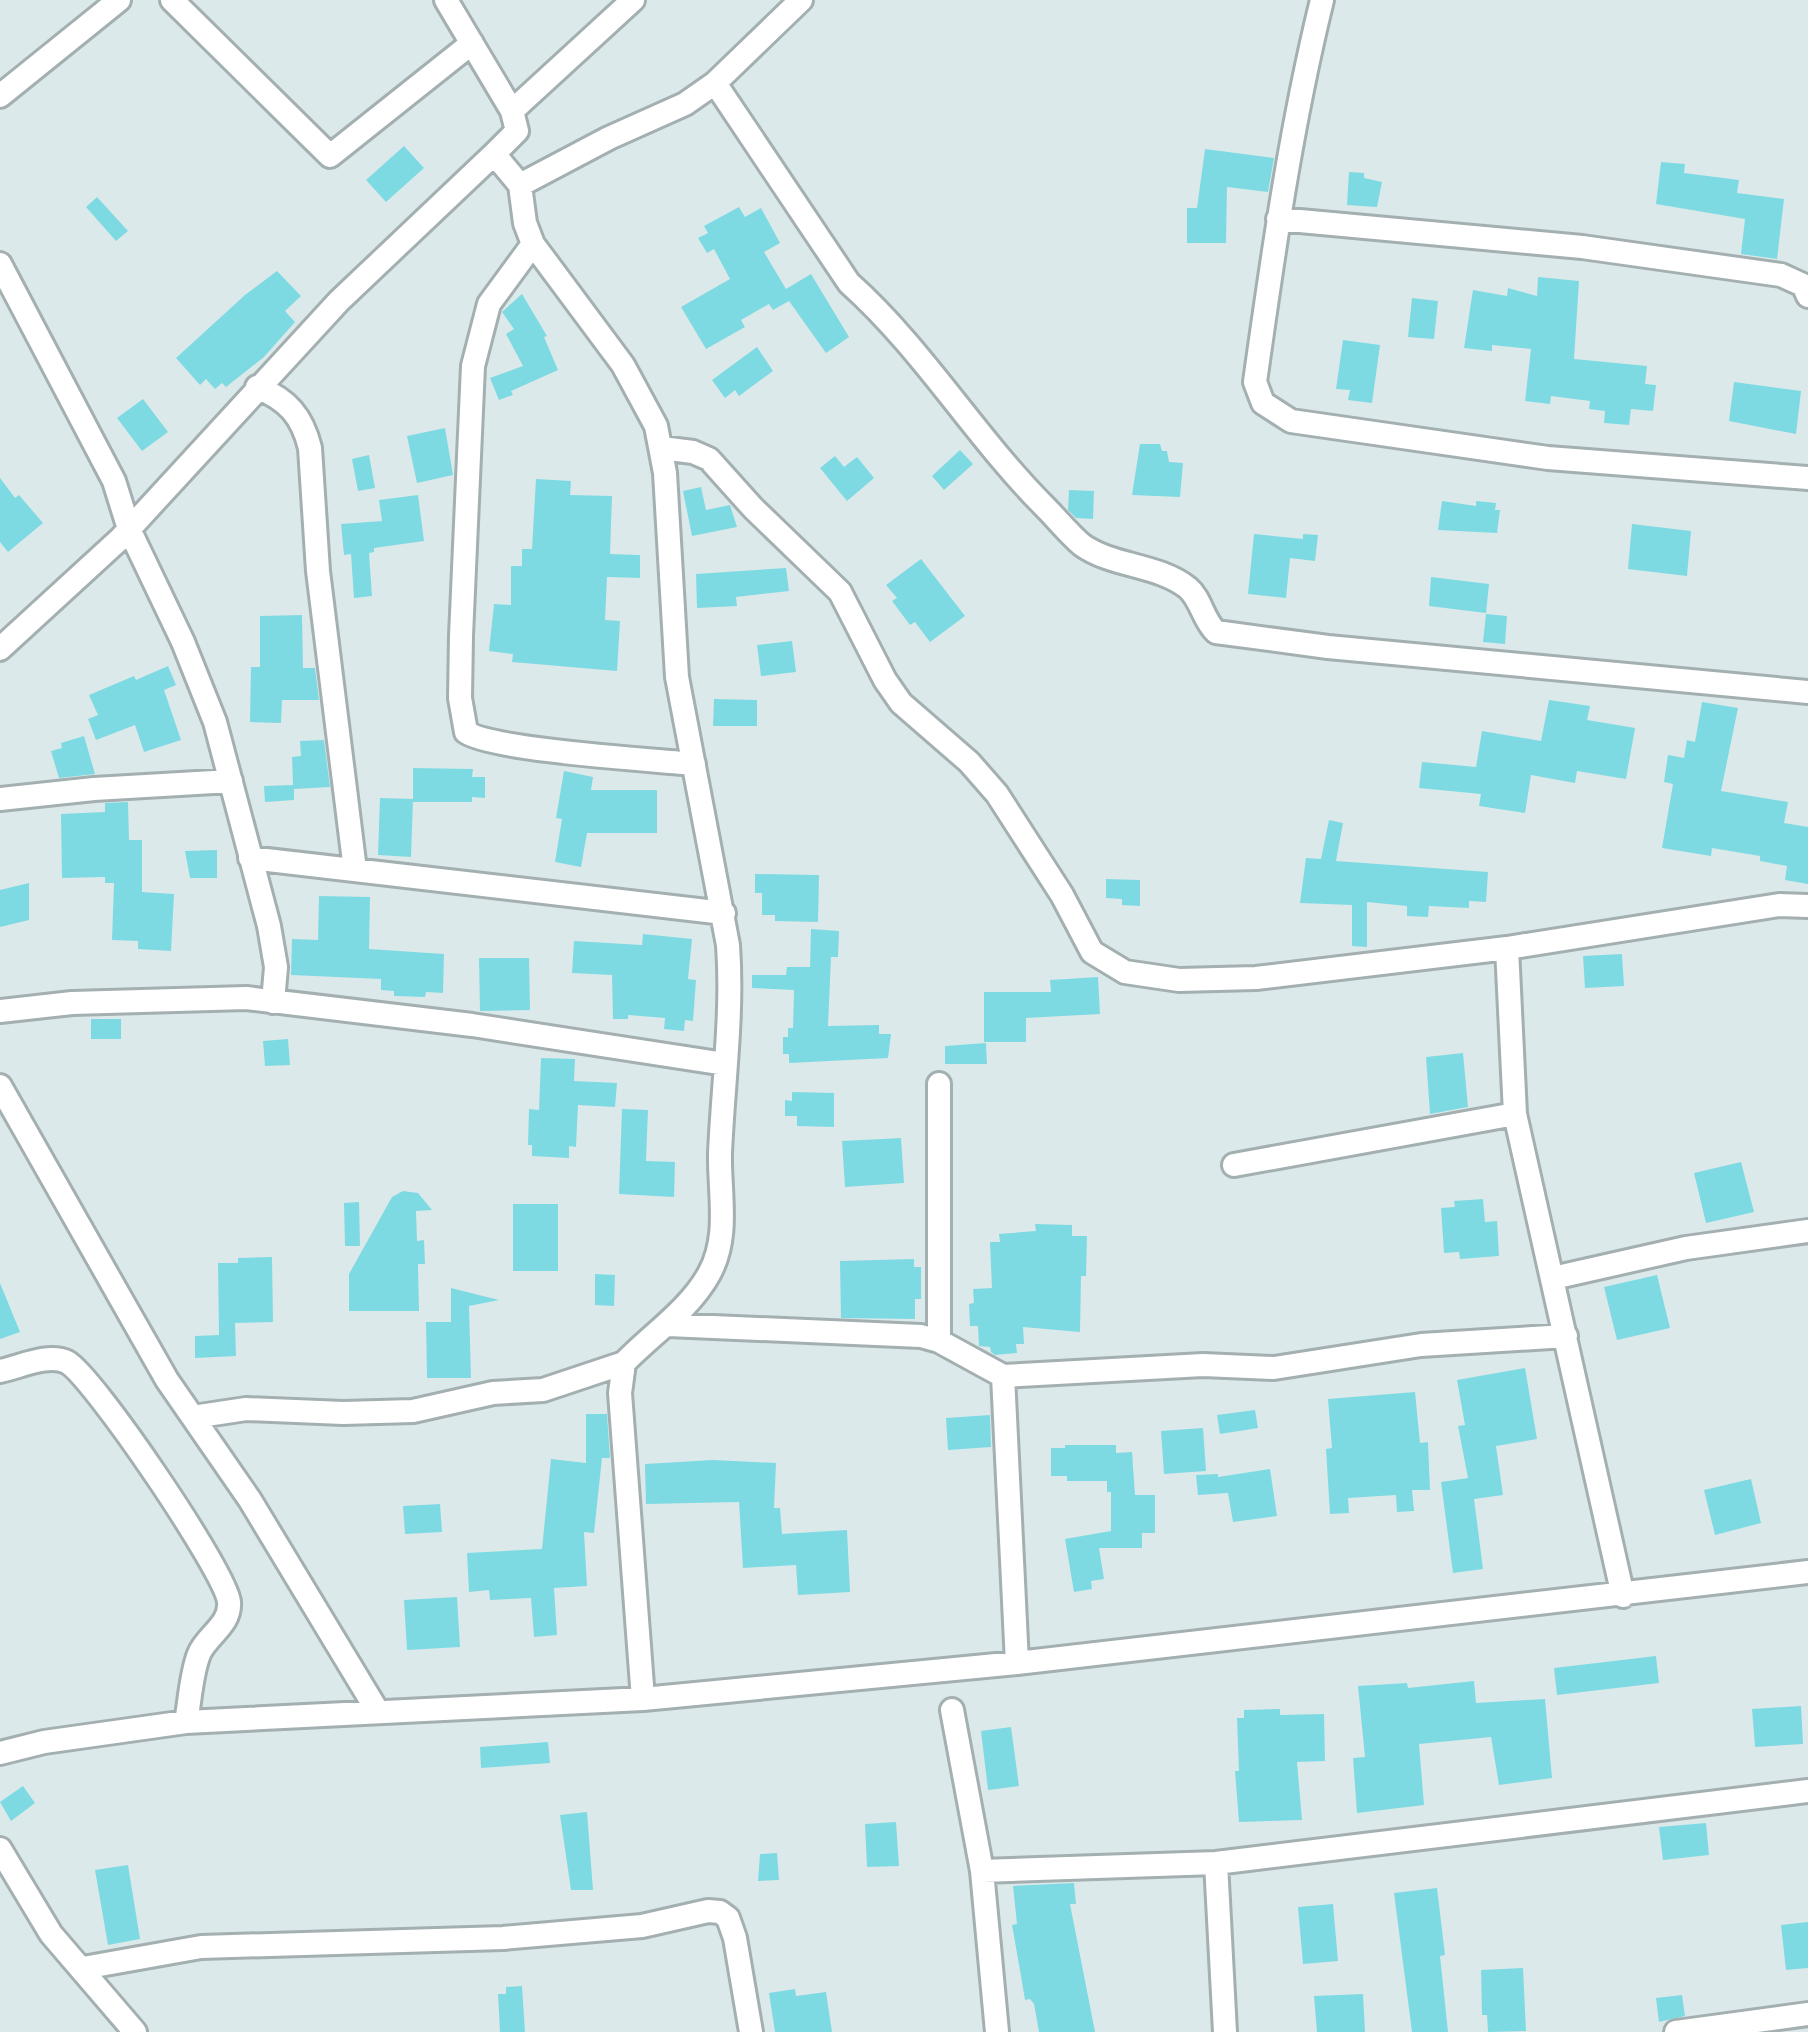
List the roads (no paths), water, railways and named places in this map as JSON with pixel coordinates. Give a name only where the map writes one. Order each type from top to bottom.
[{"type":"street","points":[[0,96],[119,0]]},
{"type":"street","points":[[172,0],[330,156],[472,43]]},
{"type":"street","points":[[0,649],[129,530],[340,301],[517,130],[512,111],[446,0]]},
{"type":"street","points":[[512,111],[633,0]]},
{"type":"street","points":[[520,185],[609,138],[668,114],[715,82],[801,0]]},
{"type":"street","points":[[1322,0],[1300,88],[1278,219],[1255,382],[1263,403],[1291,421],[1548,458],[1808,478]]},
{"type":"street","points":[[715,82],[849,283],[878,309],[1023,485],[1083,545],[1191,590],[1216,632],[1328,647],[1808,692]]},
{"type":"street","points":[[193,1417],[246,1408],[413,1412],[493,1392],[543,1390],[624,1362],[668,1325],[710,1274],[723,1230],[720,1154],[730,981],[724,913],[674,656],[662,448],[656,426],[623,365],[533,244],[520,185],[494,154]]},
{"type":"street","points":[[1278,219],[1582,247],[1763,272],[1803,285],[1808,296]]},
{"type":"street","points":[[533,244],[489,304],[473,366],[461,636],[460,698],[466,732],[475,738],[509,744],[694,764]]},
{"type":"street","points":[[0,264],[114,481],[129,530],[215,722],[276,967],[274,1002]]},
{"type":"street","points":[[257,388],[289,404],[306,430],[310,448],[318,571],[356,870]]},
{"type":"street","points":[[662,448],[693,452],[708,459],[840,592],[901,704],[968,762],[997,794],[1062,896],[1092,952],[1125,972],[1180,980],[1256,978],[1507,948],[1779,905],[1808,906]]},
{"type":"street","points":[[0,799],[230,781]]},
{"type":"street","points":[[250,858],[724,913]]},
{"type":"street","points":[[1507,948],[1514,1114],[1623,1596]]},
{"type":"street","points":[[0,1011],[72,1003],[246,998],[472,1025],[725,1064]]},
{"type":"street","points":[[940,1084],[940,1341]]},
{"type":"street","points":[[0,1086],[167,1380],[250,1500],[378,1712]]},
{"type":"street","points":[[1234,1165],[1514,1114]]},
{"type":"street","points":[[1553,1278],[1686,1248],[1808,1231]]},
{"type":"street","points":[[668,1325],[921,1336],[940,1341],[1003,1376],[1203,1365],[1274,1368],[1421,1345],[1566,1336]]},
{"type":"street","points":[[0,1371],[52,1358],[70,1363],[124,1428],[215,1569],[229,1601],[228,1612],[200,1652],[186,1722]]},
{"type":"street","points":[[624,1362],[620,1393],[643,1699]]},
{"type":"street","points":[[1003,1376],[1016,1664]]},
{"type":"street","points":[[0,1753],[44,1742],[186,1722],[643,1699],[1016,1664],[1808,1572]]},
{"type":"street","points":[[952,1710],[982,1871],[997,2032]]},
{"type":"street","points":[[982,1871],[1216,1863],[1808,1792]]},
{"type":"street","points":[[0,1849],[51,1934],[135,2032]]},
{"type":"street","points":[[1216,1863],[1225,2032]]},
{"type":"street","points":[[84,1968],[202,1947],[503,1938],[642,1926],[708,1910],[728,1918],[751,2032]]},
{"type":"street","points":[[1676,2032],[1808,2014]]}]
